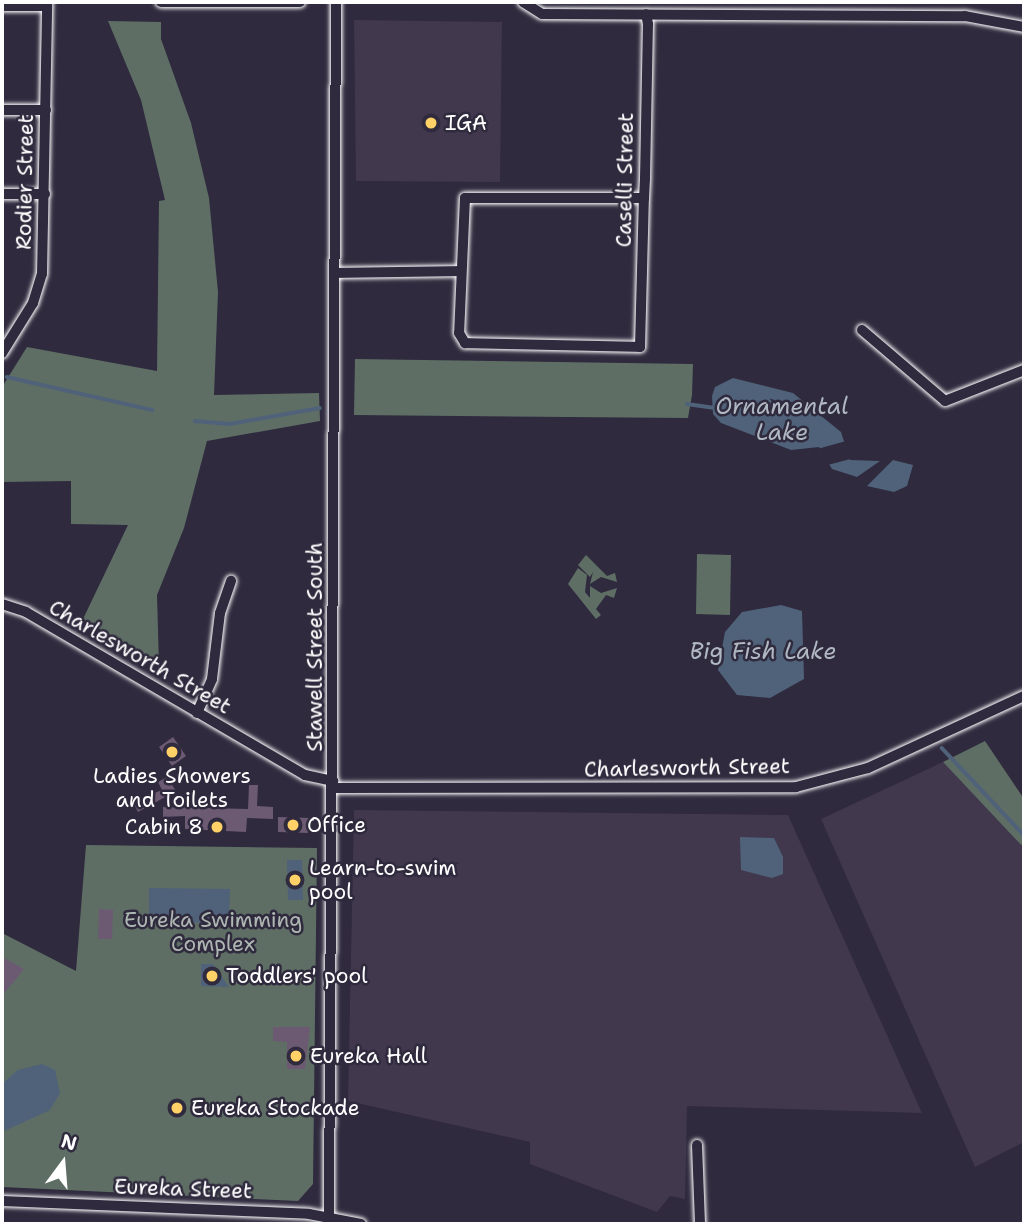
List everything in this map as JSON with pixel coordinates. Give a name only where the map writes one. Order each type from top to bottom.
[{"type":"street","points":[[161,2],[300,2]]},
{"type":"street","name":"Stawell Street South","points":[[329,1217],[339,77],[336,2]]},
{"type":"street","name":"Stawell Street South","points":[[339,77],[346,2]]},
{"type":"street","points":[[523,2],[542,13],[646,14],[802,8],[978,17],[1024,27]]},
{"type":"street","points":[[2,6],[47,4]]},
{"type":"street","name":"Rodier Street","points":[[2,353],[39,287],[45,194],[47,4]]},
{"type":"street","name":"Caselli Street","points":[[460,271],[459,333],[465,343],[640,346],[646,14]]},
{"type":"street","points":[[2,110],[46,110]]},
{"type":"street","points":[[2,194],[45,194]]},
{"type":"street","points":[[337,273],[460,271],[465,198],[644,198]]},
{"type":"street","points":[[862,330],[946,401],[1024,370]]},
{"type":"street","points":[[197,713],[212,679],[220,612],[231,581]]},
{"type":"street","name":"Charlesworth Street","points":[[2,604],[26,612],[305,775],[333,784],[796,787],[868,768],[1024,696]]},
{"type":"street","points":[[697,1145],[700,1224]]},
{"type":"street","name":"Eureka Street","points":[[2,1201],[282,1213],[329,1217],[361,1224]]},
{"type":"street","points":[[277,1224],[282,1213]]},
{"type":"shaded area","points":[[354,20],[502,22],[500,182],[356,181]]},
{"type":"shaded area","points":[[943,762],[1024,848],[1024,1142],[975,1167],[821,819]]},
{"type":"shaded area","points":[[354,810],[788,815],[922,1113],[687,1106],[685,1199],[670,1196],[657,1212],[530,1164],[530,1142],[348,1101]]},
{"type":"green space","points":[[108,21],[161,22],[161,39],[191,123],[209,198],[218,292],[214,395],[319,393],[320,421],[207,441],[184,528],[157,595],[159,665],[83,619],[128,525],[71,524],[71,481],[2,482],[2,387],[27,347],[157,371],[159,201],[165,200],[141,100]]},
{"type":"green space","points":[[355,359],[693,364],[692,395],[688,418],[354,415]]},
{"type":"green space","points":[[697,554],[731,555],[730,615],[696,614]]},
{"type":"green space","points":[[586,555],[607,576],[615,573],[617,582],[601,577],[590,584],[593,572],[590,577],[578,565]]},
{"type":"green space","points":[[578,568],[587,575],[585,592],[590,598],[590,586],[601,593],[617,588],[614,598],[606,595],[596,609],[601,615],[596,619],[568,584]]},
{"type":"green space","points":[[985,741],[1024,799],[1024,848],[943,762]]},
{"type":"green space","name":"Eureka Stockade","points":[[86,845],[317,848],[313,1184],[298,1201],[2,1187],[2,933],[76,971]]},
{"type":"water","name":"Ornamental Lake","points":[[733,378],[793,393],[841,432],[850,460],[880,461],[857,477],[832,469],[819,447],[791,450],[721,423],[713,414],[712,396],[715,387]]},
{"type":"water","points":[[893,460],[913,465],[907,486],[894,492],[867,486]]},
{"type":"water","name":"Big Fish Lake","points":[[781,605],[802,611],[804,679],[770,698],[737,695],[718,670],[725,632],[742,612]]},
{"type":"water","points":[[740,837],[774,838],[783,857],[783,874],[772,878],[741,870]]},
{"type":"water","name":"Learn-to-swim pool","points":[[287,860],[302,860],[303,900],[288,900]]},
{"type":"water","points":[[149,888],[230,889],[229,923],[149,922]]},
{"type":"water","name":"Toddlers' pool","points":[[201,964],[213,964],[229,987],[201,986]]},
{"type":"water","points":[[42,1064],[55,1070],[60,1093],[50,1110],[2,1132],[2,1084],[18,1070]]},
{"type":"pier","points":[[846,441],[854,458],[824,466],[814,450]]},
{"type":"building","name":"Ladies Showers and Toilets","points":[[173,737],[186,756],[172,766],[159,747]]},
{"type":"building","points":[[167,777],[176,791],[138,812],[133,802],[162,790],[158,782]]},
{"type":"building","points":[[249,785],[258,785],[257,806],[273,807],[273,819],[247,818],[246,832],[185,829],[185,816],[163,817],[163,807],[248,809]]},
{"type":"building","name":"Office","points":[[278,817],[309,818],[308,833],[278,832]]},
{"type":"building","points":[[99,909],[113,910],[112,939],[98,939]]},
{"type":"building","points":[[2,957],[24,969],[2,996]]},
{"type":"building","name":"Eureka Hall","points":[[273,1027],[310,1027],[305,1069],[287,1069],[287,1042],[273,1041]]},
{"type":"waterway","points":[[7,377],[152,410]]},
{"type":"waterway","points":[[687,404],[717,408]]},
{"type":"waterway","points":[[195,421],[230,424],[320,408]]},
{"type":"waterway","points":[[942,748],[1024,835]]},
{"type":"place","name":"IGA","points":[[431,123]]},
{"type":"place","name":"Ladies Showers and Toilets","points":[[172,752]]},
{"type":"place","name":"Office","points":[[293,825]]},
{"type":"place","name":"Cabin 8","points":[[217,827]]},
{"type":"place","name":"Learn-to-swim pool","points":[[295,880]]},
{"type":"place","name":"Toddlers' pool","points":[[212,976]]},
{"type":"place","name":"Eureka Hall","points":[[296,1056]]},
{"type":"place","name":"Eureka Stockade","points":[[177,1108]]},
{"type":"park label","name":"Eureka Swimming Complex","points":[[213,932]]}]
